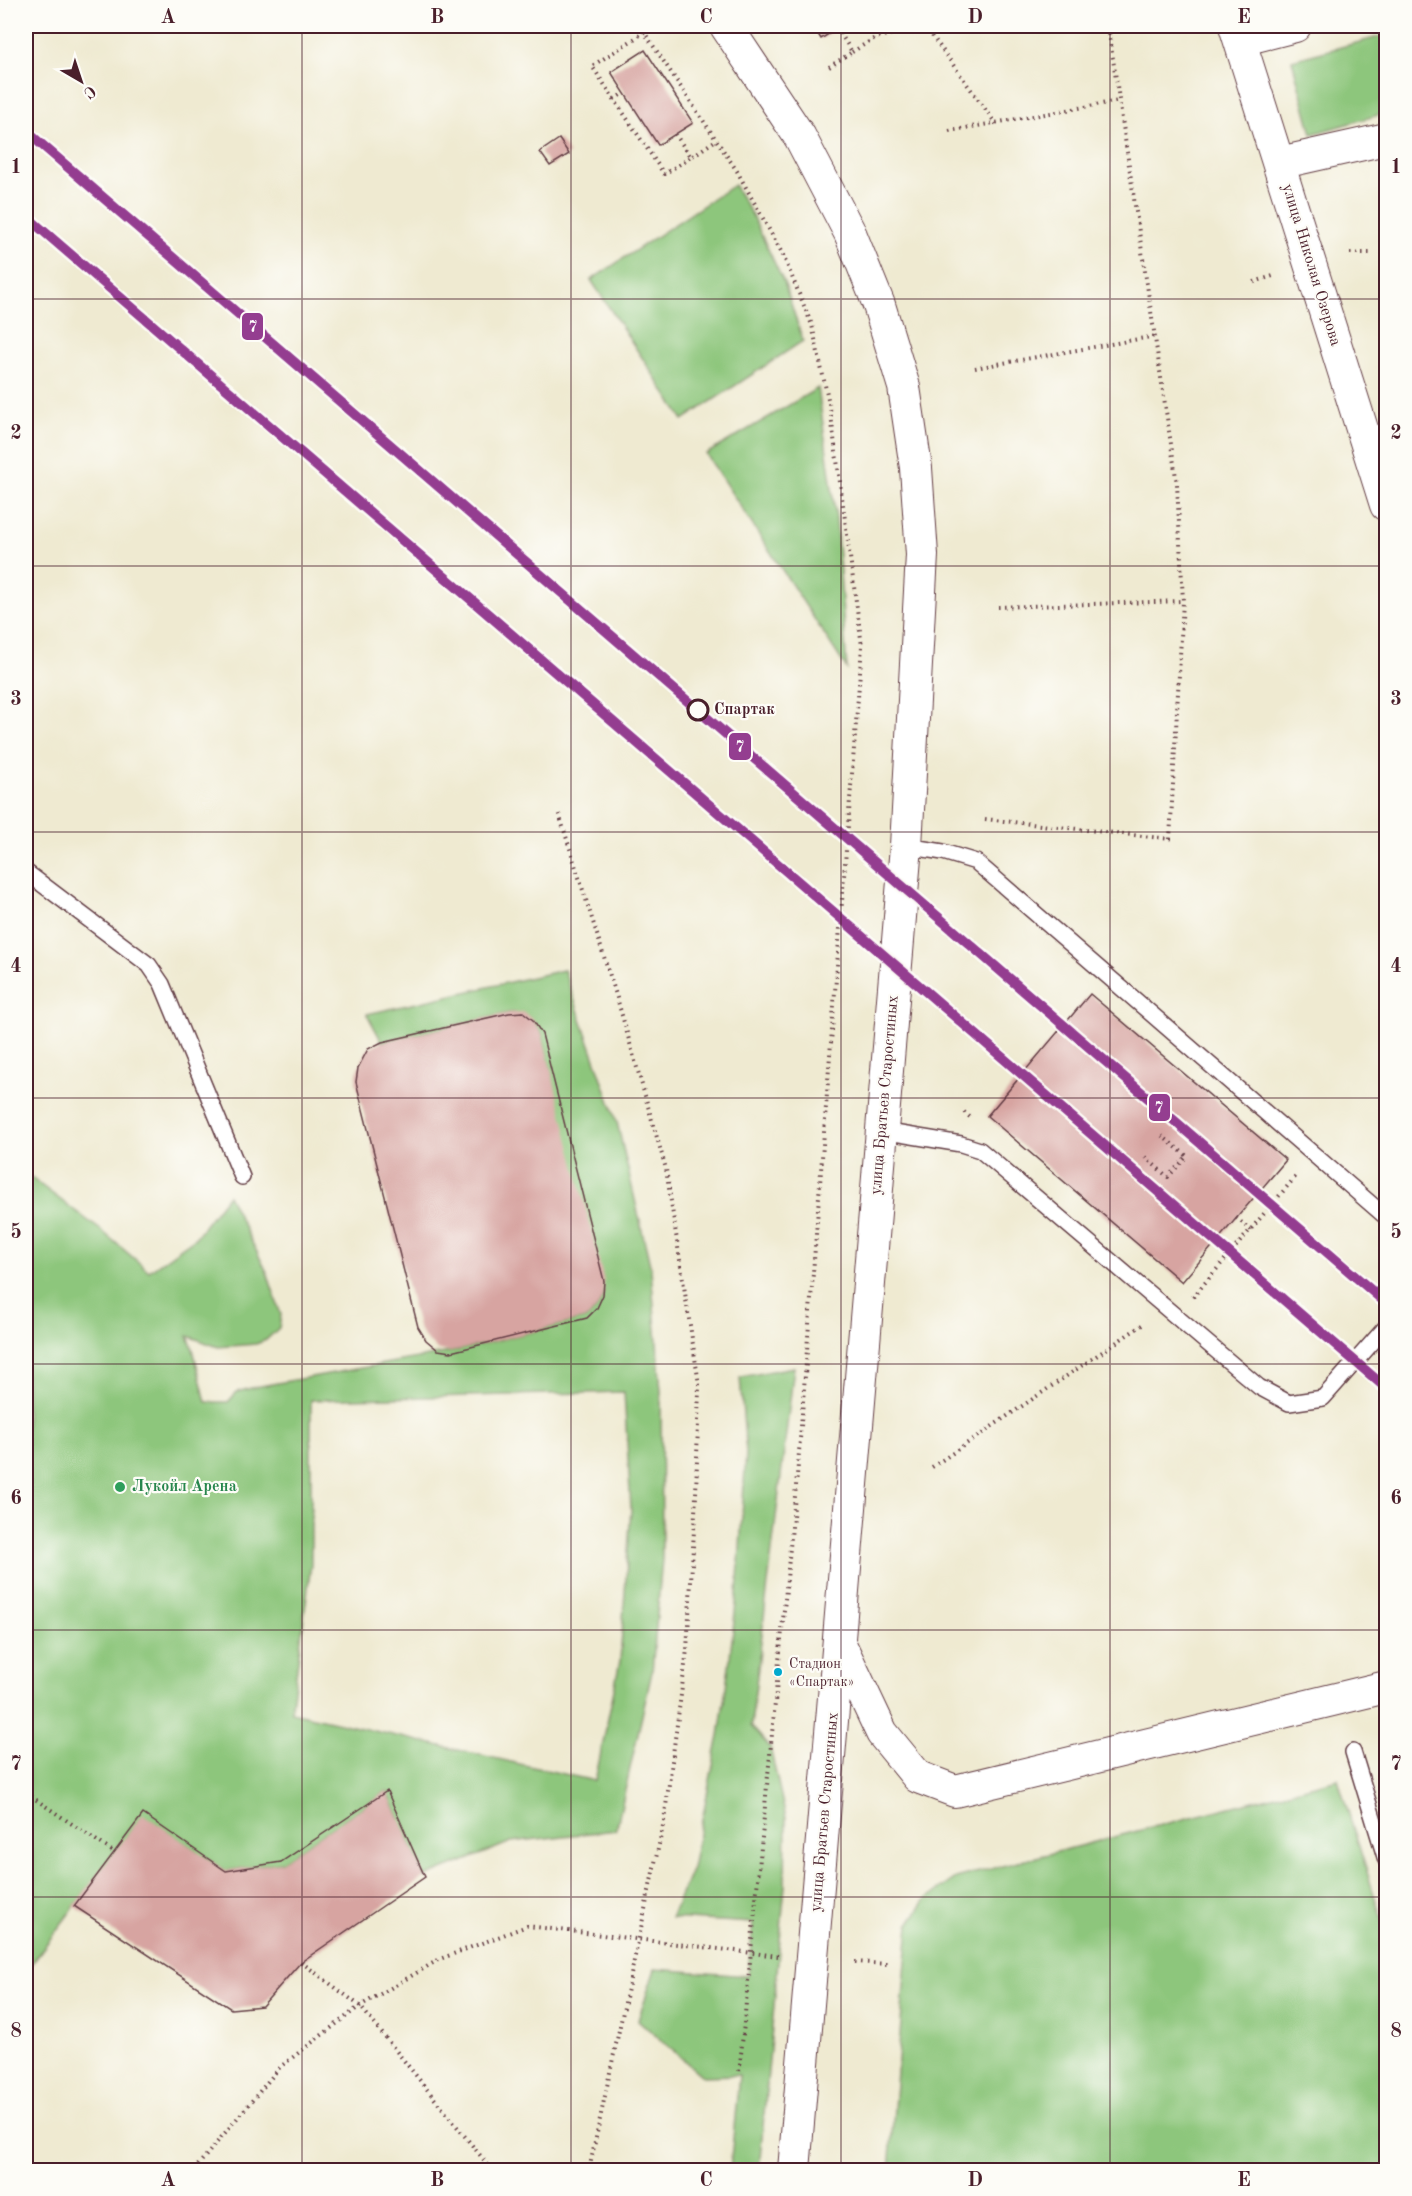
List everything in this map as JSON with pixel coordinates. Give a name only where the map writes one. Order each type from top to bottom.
[{"type":"street","name":"улица Братьев Старостиных","points":[[726,26],[800,137],[850,233],[879,305],[904,387],[916,468],[922,555],[906,846],[794,2170]]},
{"type":"street","points":[[1237,33],[1295,26]]},
{"type":"street","name":"улица Николая Озерова","points":[[1237,33],[1386,505]]},
{"type":"street","points":[[1279,164],[1386,139]]},
{"type":"street","points":[[839,1641],[882,1732],[918,1776],[955,1791],[1386,1687]]},
{"type":"lane","points":[[906,846],[943,852],[976,862],[1386,1217]]},
{"type":"lane","points":[[26,872],[149,965],[162,984],[242,1177]]},
{"type":"lane","points":[[882,1131],[961,1144],[980,1150],[1259,1387],[1289,1403],[1323,1398],[1386,1327]]},
{"type":"lane","points":[[1353,1752],[1386,1860]]},
{"type":"path","points":[[640,26],[737,171],[783,255],[812,325],[830,408],[862,645],[798,1465],[739,2075]]},
{"type":"path","points":[[829,67],[875,38],[925,26],[996,124]]},
{"type":"path","points":[[985,819],[1170,839],[1183,601],[1177,484],[1108,26]]},
{"type":"path","points":[[837,28],[852,52]]},
{"type":"path","points":[[645,32],[592,66],[664,174],[716,140]]},
{"type":"path","points":[[614,99],[624,93]]},
{"type":"path","points":[[950,131],[1118,101]]},
{"type":"path","points":[[675,134],[691,157]]},
{"type":"path","points":[[1350,253],[1370,253]]},
{"type":"path","points":[[1254,282],[1276,275]]},
{"type":"path","points":[[975,368],[1156,336]]},
{"type":"path","points":[[998,607],[1183,601]]},
{"type":"path","points":[[559,814],[617,998],[666,1169],[699,1384],[696,1496],[687,1650],[664,1821],[637,1938],[589,2170]]},
{"type":"path","points":[[964,1112],[973,1120]]},
{"type":"path","points":[[1145,1157],[1168,1177],[1187,1156],[1162,1136]]},
{"type":"path","points":[[932,1467],[1183,1298],[1188,1302],[1299,1173]]},
{"type":"path","points":[[1236,1218],[1251,1230]]},
{"type":"path","points":[[26,1793],[115,1853]]},
{"type":"path","points":[[194,2170],[280,2067],[360,2006],[440,1959],[527,1926],[778,1956]]},
{"type":"path","points":[[301,1962],[360,2006],[492,2170]]},
{"type":"path","points":[[855,1962],[886,1964]]},
{"type":"green space","points":[[1386,35],[1386,113],[1312,134],[1292,60]]},
{"type":"green space","points":[[734,185],[751,213],[785,285],[803,341],[683,420],[591,280]]},
{"type":"green space","points":[[818,388],[836,518],[847,669],[706,454]]},
{"type":"green space","points":[[564,970],[617,1122],[651,1269],[661,1391],[662,1559],[652,1672],[616,1830],[511,1842],[425,1877],[387,1791],[281,1862],[226,1871],[143,1815],[26,1971],[26,1174],[102,1231],[149,1271],[195,1238],[228,1195],[267,1272],[281,1315],[279,1328],[266,1340],[256,1344],[218,1347],[188,1336],[206,1402],[228,1402],[237,1392],[255,1387],[451,1352],[587,1318],[597,1308],[603,1295],[542,1034],[536,1024],[525,1015],[509,1013],[382,1042],[367,1014]],"holes":[[[624,1392],[631,1509],[620,1661],[595,1781],[291,1712],[311,1565],[311,1400]]]},
{"type":"green space","points":[[794,1367],[751,1726],[770,1747],[786,1818],[785,1885],[759,2170],[730,2170],[739,2075],[702,2076],[638,2020],[655,1969],[748,1976],[753,1923],[671,1918],[692,1868],[719,1736],[729,1666],[737,1594],[746,1453],[740,1377]]},
{"type":"green space","points":[[1338,1779],[1386,1933],[1386,2170],[889,2170],[909,1924],[926,1899],[956,1878]]},
{"type":"building","points":[[813,26],[841,26],[821,39]]},
{"type":"building","points":[[645,50],[693,123],[658,145],[611,72]]},
{"type":"building","points":[[559,139],[569,154],[550,166],[540,152]]},
{"type":"building","points":[[1090,994],[1286,1160],[1182,1282],[987,1116]]},
{"type":"building","points":[[523,1012],[533,1020],[542,1034],[604,1281],[603,1295],[597,1308],[587,1318],[451,1352],[438,1350],[426,1340],[418,1327],[356,1082],[358,1068],[368,1049],[382,1042],[509,1013]]},
{"type":"building","points":[[387,1791],[425,1877],[301,1962],[262,2006],[231,2009],[74,1906],[143,1814],[226,1871],[281,1862]]},
{"type":"transit line","name":"7","points":[[26,131],[1386,1303]]},
{"type":"transit line","name":"7","points":[[26,216],[1386,1388]]},
{"type":"place","name":"Спартак","points":[[698,710]]},
{"type":"place","name":"Лукойл Арена","points":[[120,1487]]},
{"type":"place","name":"Стадион «Спартак»","points":[[778,1672]]}]
